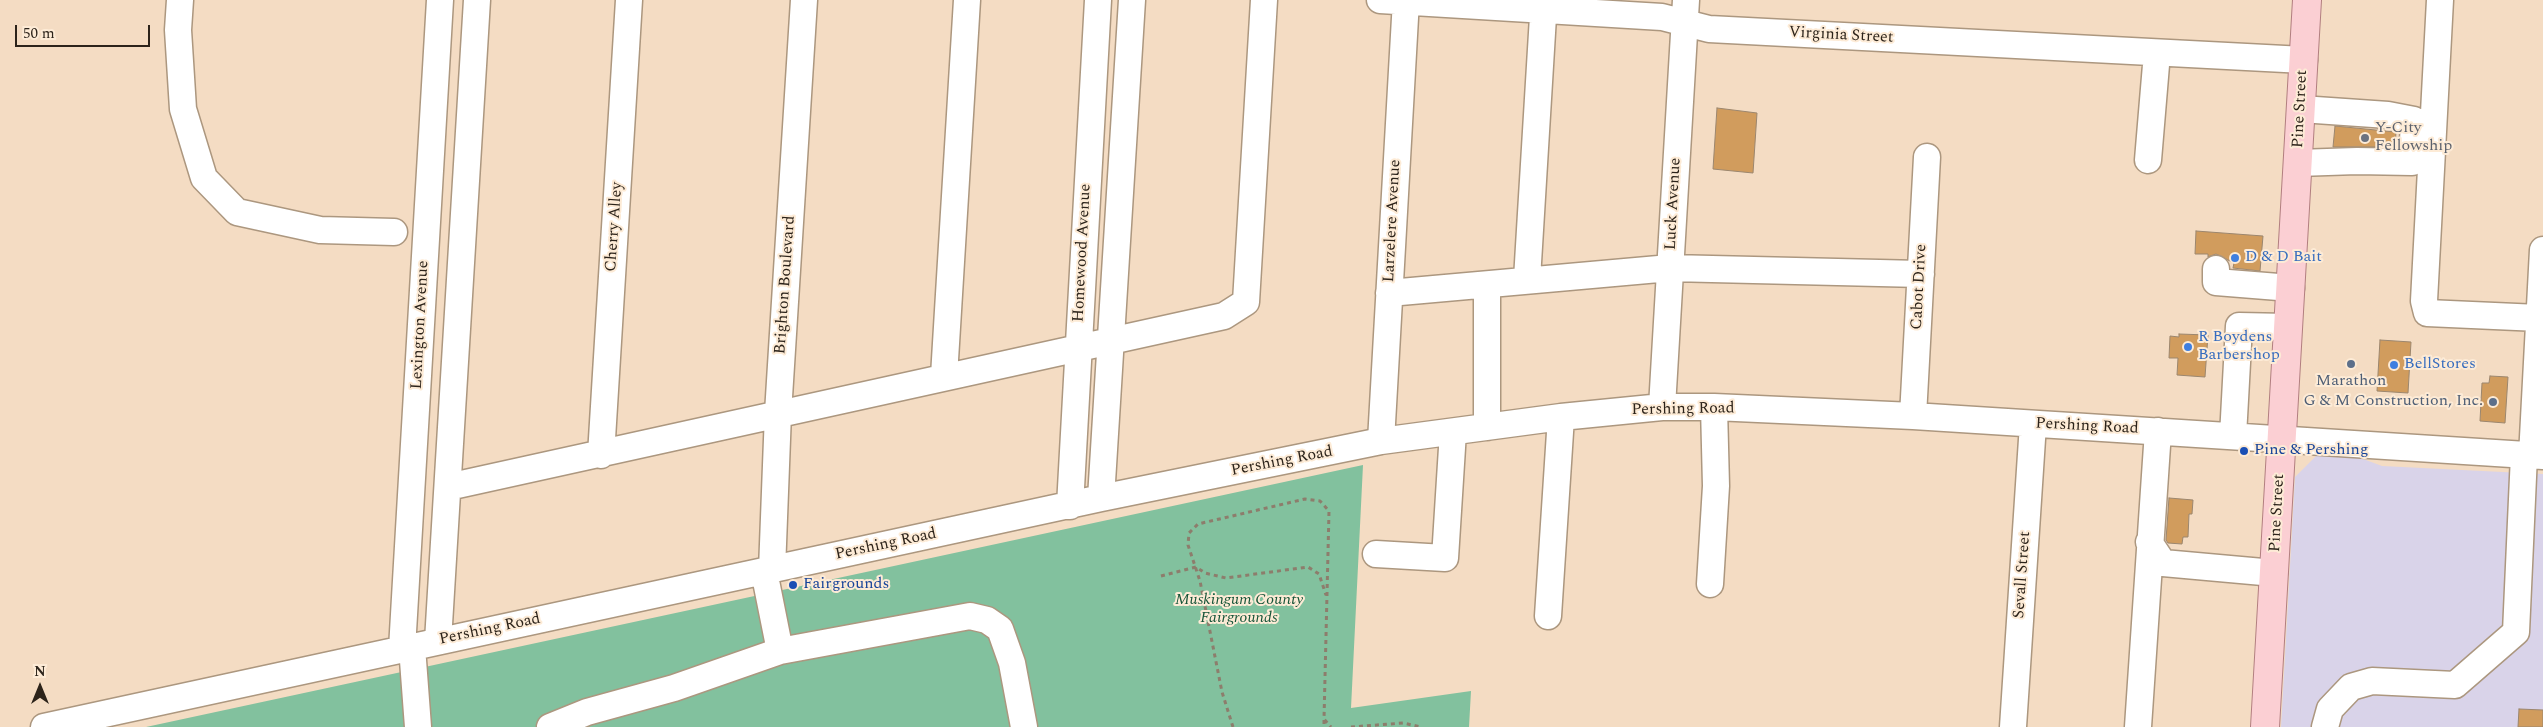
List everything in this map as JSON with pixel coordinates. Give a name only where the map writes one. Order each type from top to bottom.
[{"type":"main road","name":"Pine Street","points":[[2265,727],[2307,0]]},
{"type":"street","points":[[180,0],[178,30],[182,109],[204,178],[237,212],[320,230],[394,232]]},
{"type":"street","name":"Lexington Avenue","points":[[418,727],[407,648],[440,0]]},
{"type":"street","points":[[438,641],[477,0]]},
{"type":"street","name":"Cherry Alley","points":[[601,455],[629,0]]},
{"type":"street","name":"Brighton Boulevard","points":[[780,651],[768,570],[804,0]]},
{"type":"street","points":[[944,376],[967,0]]},
{"type":"street","name":"Homewood Avenue","points":[[1070,506],[1098,0]]},
{"type":"street","name":"Homewood Avenue","points":[[1101,498],[1132,0]]},
{"type":"street","points":[[448,487],[601,455],[778,413],[1224,316],[1246,302],[1264,0]]},
{"type":"street","name":"Virginia Street","points":[[1380,0],[1544,5],[1662,16],[1686,12],[1709,29],[2304,60]]},
{"type":"street","points":[[2440,0],[2424,292],[2427,313],[2539,318]]},
{"type":"street","name":"Larzelere Avenue","points":[[1381,442],[1406,1]]},
{"type":"street","points":[[1527,279],[1544,5]]},
{"type":"street","name":"Luck Avenue","points":[[1662,407],[1686,12]]},
{"type":"street","points":[[2148,160],[2158,53]]},
{"type":"street","points":[[2298,163],[2412,162],[2414,120],[2388,115],[2301,108]]},
{"type":"street","name":"Cabot Drive","points":[[1913,416],[1927,157]]},
{"type":"street","points":[[2325,727],[2330,709],[2351,687],[2372,681],[2455,685],[2516,632],[2533,456],[2543,250]]},
{"type":"street","points":[[1389,292],[1670,268],[1921,274]]},
{"type":"street","points":[[2216,269],[2216,282],[2291,288]]},
{"type":"street","points":[[1487,285],[1487,427]]},
{"type":"street","points":[[2233,436],[2239,326],[2288,327]]},
{"type":"street","name":"Pershing Road","points":[[44,727],[1101,498],[1381,442],[1561,417],[1662,407],[1714,407],[1913,416],[2533,456]]},
{"type":"street","points":[[1710,584],[1716,486],[1714,407]]},
{"type":"street","points":[[1548,616],[1561,417]]},
{"type":"street","name":"Sevall Street","points":[[2013,727],[2033,424]]},
{"type":"street","points":[[2138,727],[2158,431]]},
{"type":"street","points":[[1376,554],[1445,558],[1453,432]]},
{"type":"street","points":[[2149,542],[2164,562],[2274,573]]},
{"type":"street","points":[[550,727],[588,712],[674,688],[780,651],[970,616],[987,620],[1000,629],[1012,663],[1024,727]]},
{"type":"path","points":[[1233,727],[1222,692],[1196,567],[1188,546],[1189,533],[1198,524],[1304,499],[1320,501],[1329,511],[1324,727]]},
{"type":"path","points":[[1161,576],[1196,567],[1205,573],[1226,578],[1308,567],[1319,574],[1327,598]]},
{"type":"path","points":[[1324,719],[1331,727]]},
{"type":"path","points":[[1351,727],[1403,722],[1421,727]]},
{"type":"shaded area","points":[[2317,455],[2355,456],[2382,466],[2543,474],[2543,727],[2281,727],[2295,477]]},
{"type":"green space","name":"Muskingum County Fairgrounds","points":[[1363,465],[1351,708],[1471,691],[1469,727],[146,727]]},
{"type":"building","points":[[1717,108],[1757,113],[1753,173],[1713,169]]},
{"type":"building","name":"Y-City Fellowship","points":[[2335,126],[2396,132],[2395,147],[2333,147]]},
{"type":"building","name":"D & D Bait","points":[[2196,231],[2263,236],[2260,271],[2233,268],[2234,263],[2216,254],[2208,257],[2208,254],[2195,254]]},
{"type":"building","name":"R Boydens Barbershop","points":[[2179,334],[2208,335],[2205,377],[2177,375],[2178,358],[2169,358],[2170,336],[2179,337]]},
{"type":"building","name":"BellStores","points":[[2380,340],[2411,342],[2408,393],[2377,391]]},
{"type":"building","name":"G & M Construction, Inc.","points":[[2490,376],[2508,377],[2505,423],[2480,421],[2482,383],[2489,383]]},
{"type":"building","points":[[2169,498],[2193,500],[2192,514],[2189,514],[2188,537],[2183,537],[2182,544],[2168,543],[2166,540]]},
{"type":"building","points":[[2519,709],[2543,710],[2543,727],[2518,727]]},
{"type":"place","name":"Y-City Fellowship","points":[[2365,138]]},
{"type":"place","name":"D & D Bait","points":[[2235,258]]},
{"type":"place","name":"R Boydens Barbershop","points":[[2188,347]]},
{"type":"place","name":"Marathon","points":[[2351,364]]},
{"type":"place","name":"BellStores","points":[[2394,365]]},
{"type":"place","name":"G & M Construction, Inc.","points":[[2493,402]]},
{"type":"place","name":"Pine & Pershing","points":[[2244,451]]},
{"type":"place","name":"Fairgrounds","points":[[793,585]]}]
